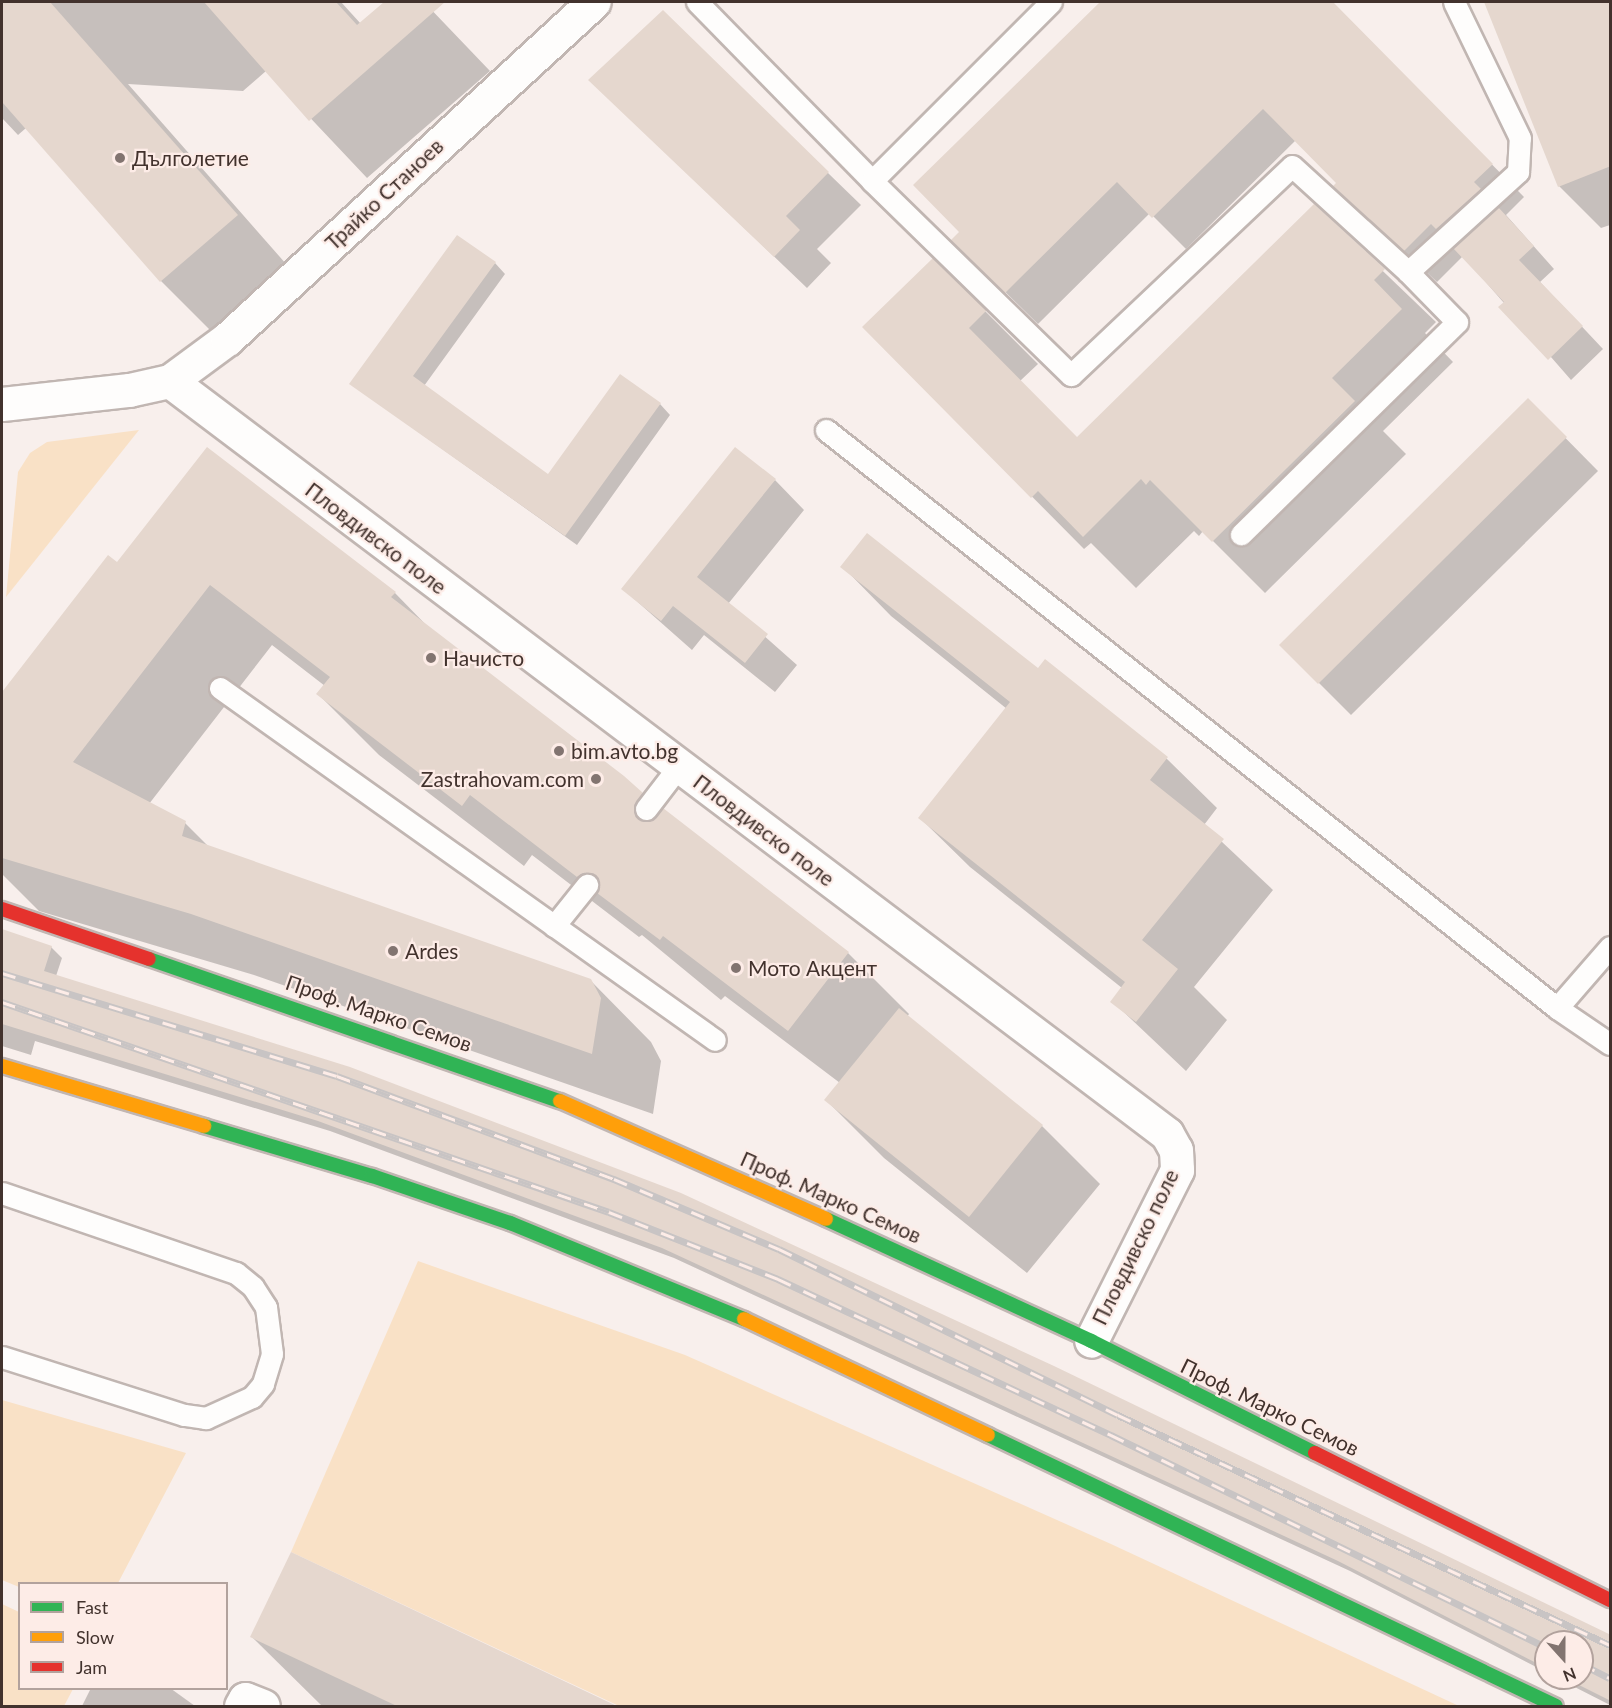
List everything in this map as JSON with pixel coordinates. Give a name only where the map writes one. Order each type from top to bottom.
[{"type":"main road","name":"Проф. Марко Семов","points":[[2,909],[518,1083],[674,1149],[1091,1341],[1611,1600]]},
{"type":"main road","points":[[2,1066],[404,1187],[510,1223],[723,1309],[1556,1707]]},
{"type":"street","name":"Трайко Станоев","points":[[170,381],[227,339],[594,2]]},
{"type":"street","points":[[2,404],[129,390],[170,381]]},
{"type":"street","name":"Пловдивско поле","points":[[170,381],[1167,1134],[1176,1150],[1177,1170],[1091,1341]]},
{"type":"street","points":[[241,1707],[245,1699],[263,1707]]},
{"type":"lane","points":[[697,2],[872,182],[1071,375],[1292,166],[1408,272],[1457,322],[1241,534]]},
{"type":"lane","points":[[872,182],[1051,2]]},
{"type":"lane","points":[[1408,272],[1518,172],[1520,138],[1454,2]]},
{"type":"lane","points":[[826,430],[1557,1008],[1611,1044]]},
{"type":"lane","points":[[220,688],[715,1040]]},
{"type":"lane","points":[[646,809],[680,766]]},
{"type":"lane","points":[[554,926],[587,885]]},
{"type":"lane","points":[[1557,1008],[1611,947]]},
{"type":"lane","points":[[2,1193],[236,1273],[253,1287],[266,1307],[272,1354],[263,1384],[252,1397],[206,1418],[184,1415],[2,1357]]},
{"type":"shaded area","points":[[139,430],[6,597],[18,472],[30,453],[47,442]]},
{"type":"shaded area","points":[[418,1261],[685,1355],[1111,1544],[1459,1706],[619,1706],[291,1552]]},
{"type":"shaded area","points":[[2,1400],[186,1453],[119,1582],[18,1582],[18,1587],[2,1580]]},
{"type":"shaded area","points":[[2,1604],[18,1612],[18,1690],[72,1690],[64,1706],[2,1706]]},
{"type":"building","name":"Дълголетие","points":[[2,2],[50,2],[238,215],[160,282],[2,102]]},
{"type":"building","name":"Дълголетие","points":[[204,2],[336,2],[357,25],[384,2],[445,2],[309,121]]},
{"type":"building","points":[[1100,2],[1333,2],[1493,164],[1474,182],[1481,189],[1436,229],[1431,224],[1404,251],[1333,186],[1336,183],[1263,109],[1152,218],[1117,182],[1005,293],[951,240],[959,232],[913,185]]},
{"type":"building","points":[[1484,2],[1611,2],[1611,166],[1558,187]]},
{"type":"building","points":[[663,10],[829,172],[786,216],[800,230],[774,257],[588,80]]},
{"type":"building","points":[[1314,204],[1385,269],[1374,280],[1402,309],[1332,378],[1355,401],[1212,542],[1150,480],[1146,485],[1141,479],[1083,537],[1038,491],[1031,498],[862,327],[933,258],[987,310],[969,328],[1077,437]]},
{"type":"building","points":[[1498,207],[1534,246],[1519,260],[1583,326],[1548,360],[1498,307],[1504,302],[1453,248]]},
{"type":"building","points":[[457,235],[496,262],[413,376],[548,474],[620,374],[661,403],[565,536],[349,384]]},
{"type":"building","points":[[1528,398],[1567,437],[1318,684],[1279,645]]},
{"type":"building","points":[[207,447],[396,592],[391,597],[624,776],[643,793],[634,807],[638,819],[651,820],[663,808],[849,952],[788,1031],[663,936],[660,940],[597,893],[599,881],[594,875],[583,873],[577,877],[470,795],[462,806],[316,694],[330,677],[210,585],[73,762],[186,821],[182,836],[591,979],[601,998],[592,1054],[191,914],[2,858],[2,692],[108,555],[117,562]]},
{"type":"building","points":[[735,447],[776,479],[697,577],[768,634],[745,663],[673,606],[661,621],[621,589]]},
{"type":"building","points":[[867,533],[1038,668],[1045,659],[1168,757],[1150,780],[1224,839],[1142,940],[1178,969],[1136,1022],[1110,1002],[1125,982],[918,818],[1010,702],[840,567]]},
{"type":"building","points":[[2,929],[52,946],[44,971],[350,1067],[681,1193],[1054,1366],[1611,1635],[1611,1701],[1589,1690],[1594,1690],[1594,1630],[1534,1630],[1534,1662],[1338,1561],[662,1248],[318,1121],[2,1024]]},
{"type":"building","points":[[899,1008],[1043,1125],[969,1217],[824,1100]]},
{"type":"building","points":[[291,1552],[619,1707],[399,1707],[250,1637]]},
{"type":"railway","points":[[2,973],[337,1076],[614,1179],[779,1249],[1118,1415],[1610,1645]]},
{"type":"railway","points":[[2,1002],[609,1212],[778,1279],[1111,1435],[1534,1641]]},
{"type":"railway","points":[[1594,1670],[1610,1678]]},
{"type":"traffic: fast","points":[[149,959],[560,1101]]},
{"type":"traffic: fast","points":[[204,1126],[372,1176],[510,1223],[744,1319]]},
{"type":"traffic: fast","points":[[826,1219],[1091,1341],[1315,1453]]},
{"type":"traffic: fast","points":[[988,1435],[1556,1706]]},
{"type":"traffic: slow","points":[[2,1066],[204,1126]]},
{"type":"traffic: slow","points":[[560,1101],[826,1219]]},
{"type":"traffic: slow","points":[[744,1319],[988,1435]]},
{"type":"traffic: jam","points":[[2,909],[149,959]]},
{"type":"traffic: jam","points":[[1315,1453],[1610,1600]]},
{"type":"place","name":"Дълголетие","points":[[120,158]]},
{"type":"place","name":"Начисто","points":[[431,658]]},
{"type":"place","name":"bim.avto.bg","points":[[559,751]]},
{"type":"place","name":"Zastrahovam.com","points":[[596,779]]},
{"type":"place","name":"Ardes","points":[[393,951]]},
{"type":"place","name":"Мото Акцент","points":[[736,968]]}]
